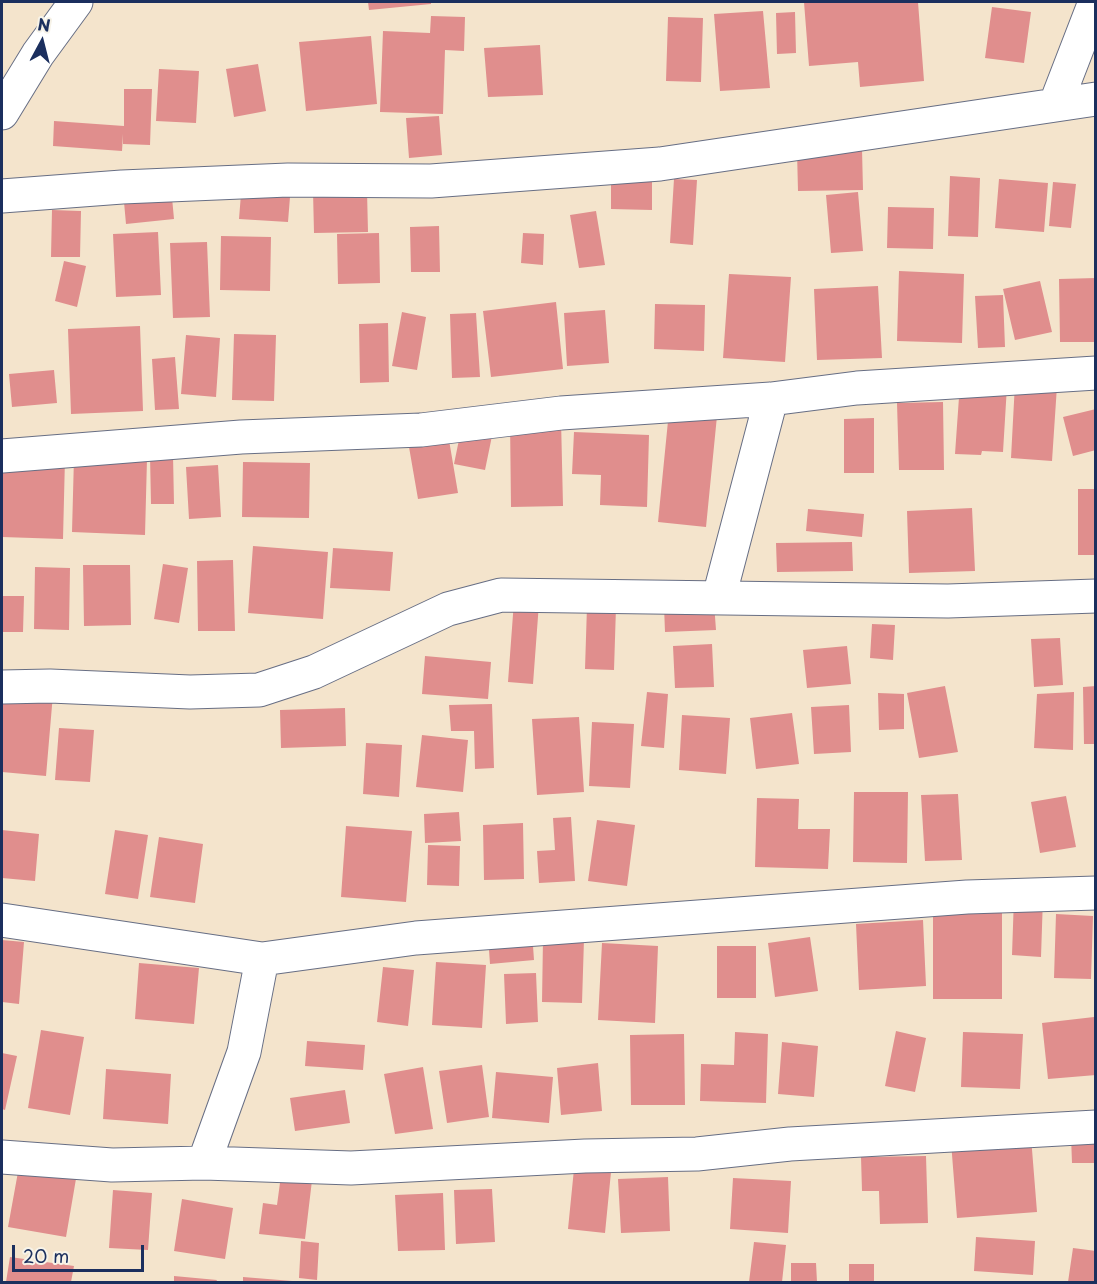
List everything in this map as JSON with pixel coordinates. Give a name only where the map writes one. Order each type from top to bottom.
[{"type":"street","points":[[2,113],[38,54],[76,2]]},
{"type":"street","points":[[1056,103],[1095,2]]},
{"type":"street","points":[[2,194],[288,180],[431,181],[660,164],[1056,103],[1095,99]]},
{"type":"street","points":[[2,456],[241,437],[421,430],[561,413],[771,399],[857,388],[1095,373]]},
{"type":"street","points":[[719,597],[771,399]]},
{"type":"street","points":[[2,687],[50,686],[190,692],[258,690],[314,672],[448,609],[501,595],[948,601],[1095,596]]},
{"type":"street","points":[[2,920],[262,959],[416,938],[967,897],[1095,893]]},
{"type":"street","points":[[204,1163],[244,1052],[262,959]]},
{"type":"street","points":[[2,1157],[112,1165],[204,1163],[351,1168],[573,1156],[697,1154],[790,1144],[1095,1127]]},
{"type":"building","points":[[368,2],[431,2],[431,4],[369,10]]},
{"type":"building","points":[[804,2],[918,2],[924,81],[860,87],[858,62],[809,66]]},
{"type":"building","points":[[992,7],[1031,12],[1024,63],[985,58]]},
{"type":"building","points":[[763,11],[770,88],[720,91],[714,14]]},
{"type":"building","points":[[795,12],[796,53],[777,54],[776,13]]},
{"type":"building","points":[[431,16],[465,17],[464,51],[445,50],[443,114],[380,112],[383,31],[430,33]]},
{"type":"building","points":[[668,17],[703,18],[701,82],[666,81]]},
{"type":"building","points":[[371,36],[377,104],[306,111],[299,42]]},
{"type":"building","points":[[540,45],[543,95],[488,97],[484,48]]},
{"type":"building","points":[[258,64],[266,111],[234,117],[226,69]]},
{"type":"building","points":[[159,69],[199,71],[196,123],[156,121]]},
{"type":"building","points":[[124,89],[152,89],[150,145],[123,144],[123,134],[122,151],[53,146],[54,121],[124,126]]},
{"type":"building","points":[[439,116],[442,155],[409,158],[406,118]]},
{"type":"building","points":[[862,149],[863,190],[798,191],[797,151]]},
{"type":"building","points":[[950,176],[980,178],[978,237],[948,236]]},
{"type":"building","points":[[611,178],[652,179],[652,210],[611,209]]},
{"type":"building","points":[[674,179],[697,180],[693,245],[670,243]]},
{"type":"building","points":[[999,179],[1048,183],[1044,232],[995,228]]},
{"type":"building","points":[[1053,182],[1076,184],[1071,228],[1049,226]]},
{"type":"building","points":[[171,187],[174,219],[126,224],[123,191]]},
{"type":"building","points":[[313,191],[367,191],[368,232],[314,233]]},
{"type":"building","points":[[858,192],[863,251],[831,253],[826,195]]},
{"type":"building","points":[[241,194],[290,197],[288,222],[239,219]]},
{"type":"building","points":[[888,207],[934,208],[933,249],[887,248]]},
{"type":"building","points":[[52,210],[81,211],[80,257],[51,257]]},
{"type":"building","points":[[596,211],[605,265],[579,268],[570,215]]},
{"type":"building","points":[[439,226],[440,272],[411,272],[410,227]]},
{"type":"building","points":[[158,232],[161,295],[116,297],[113,234]]},
{"type":"building","points":[[379,233],[380,283],[338,284],[337,234]]},
{"type":"building","points":[[523,233],[544,234],[543,265],[521,263]]},
{"type":"building","points":[[221,236],[271,237],[270,291],[220,290]]},
{"type":"building","points":[[207,242],[210,317],[173,318],[170,243]]},
{"type":"building","points":[[64,261],[86,266],[77,307],[55,301]]},
{"type":"building","points":[[899,271],[964,274],[962,343],[897,341]]},
{"type":"building","points":[[729,274],[791,277],[785,362],[723,358]]},
{"type":"building","points":[[1096,278],[1096,342],[1060,342],[1059,279]]},
{"type":"building","points":[[1040,281],[1052,332],[1015,340],[1003,289]]},
{"type":"building","points":[[878,286],[882,358],[817,360],[814,289]]},
{"type":"building","points":[[1003,295],[1005,347],[978,348],[975,296]]},
{"type":"building","points":[[556,302],[563,369],[491,377],[483,311]]},
{"type":"building","points":[[655,304],[705,305],[704,351],[654,349]]},
{"type":"building","points":[[605,310],[609,363],[567,366],[564,313]]},
{"type":"building","points":[[402,312],[426,317],[417,370],[392,366]]},
{"type":"building","points":[[476,313],[480,377],[452,378],[450,314]]},
{"type":"building","points":[[388,323],[389,382],[360,383],[359,324]]},
{"type":"building","points":[[140,326],[143,411],[71,414],[68,329]]},
{"type":"building","points":[[234,334],[276,335],[274,401],[232,400]]},
{"type":"building","points":[[186,335],[220,338],[216,397],[181,394]]},
{"type":"building","points":[[175,357],[179,409],[155,410],[152,359]]},
{"type":"building","points":[[54,370],[57,403],[12,407],[9,374]]},
{"type":"building","points":[[960,383],[1007,386],[1003,452],[982,451],[981,455],[955,454]]},
{"type":"building","points":[[1015,383],[1057,386],[1052,461],[1011,458]]},
{"type":"building","points":[[943,402],[944,470],[899,470],[897,403]]},
{"type":"building","points":[[1096,409],[1096,450],[1073,456],[1063,417]]},
{"type":"building","points":[[669,411],[717,416],[706,527],[658,522]]},
{"type":"building","points":[[874,418],[874,473],[844,473],[844,419]]},
{"type":"building","points":[[561,419],[563,506],[511,507],[510,420]]},
{"type":"building","points":[[461,430],[492,436],[485,470],[454,464]]},
{"type":"building","points":[[574,432],[649,435],[647,507],[600,505],[601,475],[572,474]]},
{"type":"building","points":[[449,440],[458,493],[418,499],[409,447]]},
{"type":"building","points":[[150,455],[173,455],[174,504],[151,504]]},
{"type":"building","points":[[2,456],[65,458],[63,539],[2,537]]},
{"type":"building","points":[[74,457],[147,459],[145,535],[72,532]]},
{"type":"building","points":[[243,462],[310,463],[309,518],[242,517]]},
{"type":"building","points":[[218,465],[221,517],[189,519],[186,467]]},
{"type":"building","points":[[1078,489],[1096,489],[1096,555],[1078,555]]},
{"type":"building","points":[[972,508],[975,571],[909,573],[907,511]]},
{"type":"building","points":[[808,509],[864,514],[862,537],[806,531]]},
{"type":"building","points":[[852,542],[853,571],[777,572],[776,543]]},
{"type":"building","points":[[253,546],[328,552],[323,619],[248,613]]},
{"type":"building","points":[[333,548],[393,552],[390,591],[330,588]]},
{"type":"building","points":[[233,560],[235,631],[198,631],[197,561]]},
{"type":"building","points":[[163,564],[188,568],[179,623],[154,619]]},
{"type":"building","points":[[83,565],[130,565],[131,625],[84,626]]},
{"type":"building","points":[[35,567],[70,568],[69,630],[34,629]]},
{"type":"building","points":[[2,596],[24,596],[23,632],[2,632]]},
{"type":"building","points":[[514,601],[539,603],[533,684],[508,682]]},
{"type":"building","points":[[714,603],[716,630],[665,632],[664,606]]},
{"type":"building","points":[[587,606],[616,607],[614,670],[585,669]]},
{"type":"building","points":[[872,624],[895,625],[893,660],[870,658]]},
{"type":"building","points":[[1060,638],[1063,685],[1034,687],[1031,639]]},
{"type":"building","points":[[712,644],[714,687],[675,688],[673,646]]},
{"type":"building","points":[[847,646],[851,684],[807,688],[803,650]]},
{"type":"building","points":[[425,656],[491,662],[488,699],[422,694]]},
{"type":"building","points":[[945,686],[958,752],[919,758],[907,693]]},
{"type":"building","points":[[1096,686],[1096,744],[1084,744],[1083,687]]},
{"type":"building","points":[[2,689],[53,694],[46,776],[2,772]]},
{"type":"building","points":[[647,692],[668,694],[664,748],[641,746]]},
{"type":"building","points":[[1074,692],[1073,750],[1034,748],[1037,694]]},
{"type":"building","points":[[878,693],[904,694],[904,729],[879,730]]},
{"type":"building","points":[[492,704],[494,768],[475,769],[474,731],[451,731],[449,705]]},
{"type":"building","points":[[849,705],[851,752],[814,754],[811,707]]},
{"type":"building","points":[[345,708],[346,746],[281,748],[280,710]]},
{"type":"building","points":[[792,713],[799,764],[756,769],[750,718]]},
{"type":"building","points":[[682,715],[730,718],[726,774],[679,770]]},
{"type":"building","points":[[579,717],[584,792],[537,795],[532,719]]},
{"type":"building","points":[[592,722],[634,724],[630,788],[589,786]]},
{"type":"building","points":[[59,728],[94,730],[90,782],[55,780]]},
{"type":"building","points":[[422,735],[468,740],[463,792],[416,787]]},
{"type":"building","points":[[366,743],[402,745],[399,797],[363,794]]},
{"type":"building","points":[[854,792],[908,792],[907,863],[853,862]]},
{"type":"building","points":[[958,794],[962,860],[925,861],[921,795]]},
{"type":"building","points":[[1066,796],[1076,847],[1040,853],[1031,802]]},
{"type":"building","points":[[757,798],[799,799],[798,829],[830,829],[828,869],[755,867]]},
{"type":"building","points":[[459,812],[461,841],[425,843],[424,814]]},
{"type":"building","points":[[571,817],[575,881],[539,883],[537,851],[555,850],[553,818]]},
{"type":"building","points":[[597,820],[635,825],[627,886],[588,881]]},
{"type":"building","points":[[523,823],[524,879],[484,880],[483,825]]},
{"type":"building","points":[[346,826],[412,831],[406,902],[341,897]]},
{"type":"building","points":[[2,830],[39,834],[35,881],[2,878]]},
{"type":"building","points":[[115,830],[148,835],[138,899],[105,894]]},
{"type":"building","points":[[159,837],[203,844],[195,903],[150,897]]},
{"type":"building","points":[[428,845],[460,846],[459,886],[427,885]]},
{"type":"building","points":[[1014,897],[1043,897],[1041,957],[1012,955]]},
{"type":"building","points":[[933,905],[1002,905],[1002,999],[933,999]]},
{"type":"building","points":[[1056,914],[1093,916],[1091,979],[1054,978]]},
{"type":"building","points":[[923,920],[926,986],[859,990],[856,924]]},
{"type":"building","points":[[532,932],[534,960],[490,964],[488,936]]},
{"type":"building","points":[[810,937],[818,991],[775,997],[768,943]]},
{"type":"building","points":[[543,939],[584,939],[582,1003],[542,1002]]},
{"type":"building","points":[[2,940],[24,942],[19,1004],[2,1002]]},
{"type":"building","points":[[602,943],[658,946],[655,1023],[598,1020]]},
{"type":"building","points":[[717,946],[756,946],[756,998],[717,998]]},
{"type":"building","points":[[436,962],[486,965],[482,1028],[432,1025]]},
{"type":"building","points":[[139,963],[199,968],[194,1024],[135,1019]]},
{"type":"building","points":[[383,967],[414,970],[408,1026],[377,1022]]},
{"type":"building","points":[[536,973],[538,1022],[506,1024],[504,974]]},
{"type":"building","points":[[1094,1017],[1096,1075],[1048,1079],[1042,1023]]},
{"type":"building","points":[[41,1030],[84,1037],[70,1115],[28,1108]]},
{"type":"building","points":[[896,1031],[926,1038],[915,1092],[885,1086]]},
{"type":"building","points":[[735,1032],[768,1034],[766,1103],[700,1101],[701,1064],[734,1065]]},
{"type":"building","points":[[963,1032],[1023,1034],[1020,1089],[961,1087]]},
{"type":"building","points":[[684,1034],[685,1105],[631,1105],[630,1035]]},
{"type":"building","points":[[307,1041],[365,1045],[363,1070],[305,1066]]},
{"type":"building","points":[[782,1042],[818,1046],[814,1097],[778,1094]]},
{"type":"building","points":[[2,1053],[17,1056],[5,1110],[2,1109]]},
{"type":"building","points":[[598,1063],[602,1111],[561,1115],[557,1068]]},
{"type":"building","points":[[482,1065],[489,1117],[447,1123],[439,1071]]},
{"type":"building","points":[[423,1067],[433,1129],[395,1134],[384,1074]]},
{"type":"building","points":[[106,1069],[171,1074],[168,1124],[103,1119]]},
{"type":"building","points":[[496,1072],[553,1077],[549,1123],[492,1118]]},
{"type":"building","points":[[345,1090],[350,1123],[295,1131],[290,1098]]},
{"type":"building","points":[[1071,1136],[1096,1136],[1096,1163],[1072,1163]]},
{"type":"building","points":[[1031,1137],[1037,1212],[957,1218],[951,1142]]},
{"type":"building","points":[[926,1156],[928,1223],[880,1224],[879,1191],[862,1191],[861,1157]]},
{"type":"building","points":[[575,1159],[612,1162],[605,1233],[568,1229]]},
{"type":"building","points":[[20,1161],[77,1173],[66,1237],[8,1227]]},
{"type":"building","points":[[282,1168],[313,1172],[305,1239],[259,1234],[263,1203],[277,1205]]},
{"type":"building","points":[[668,1177],[670,1231],[621,1233],[618,1179]]},
{"type":"building","points":[[733,1178],[791,1181],[788,1233],[730,1229]]},
{"type":"building","points":[[492,1189],[495,1242],[456,1244],[454,1190]]},
{"type":"building","points":[[113,1190],[152,1193],[148,1250],[109,1248]]},
{"type":"building","points":[[443,1193],[445,1250],[398,1251],[395,1195]]},
{"type":"building","points":[[182,1199],[233,1208],[225,1259],[174,1251]]},
{"type":"building","points":[[976,1237],[1035,1241],[1033,1275],[974,1271]]},
{"type":"building","points":[[301,1241],[319,1243],[317,1280],[299,1278]]},
{"type":"building","points":[[754,1242],[786,1245],[782,1282],[749,1282]]},
{"type":"building","points":[[1073,1248],[1096,1251],[1096,1282],[1068,1282]]},
{"type":"building","points":[[10,1257],[74,1266],[71,1282],[6,1282]]},
{"type":"building","points":[[791,1263],[816,1263],[817,1282],[791,1282]]},
{"type":"building","points":[[849,1264],[874,1264],[874,1282],[849,1282]]},
{"type":"building","points":[[174,1276],[217,1280],[216,1282],[174,1282]]},
{"type":"building","points":[[243,1277],[292,1281],[292,1282],[243,1282]]}]
